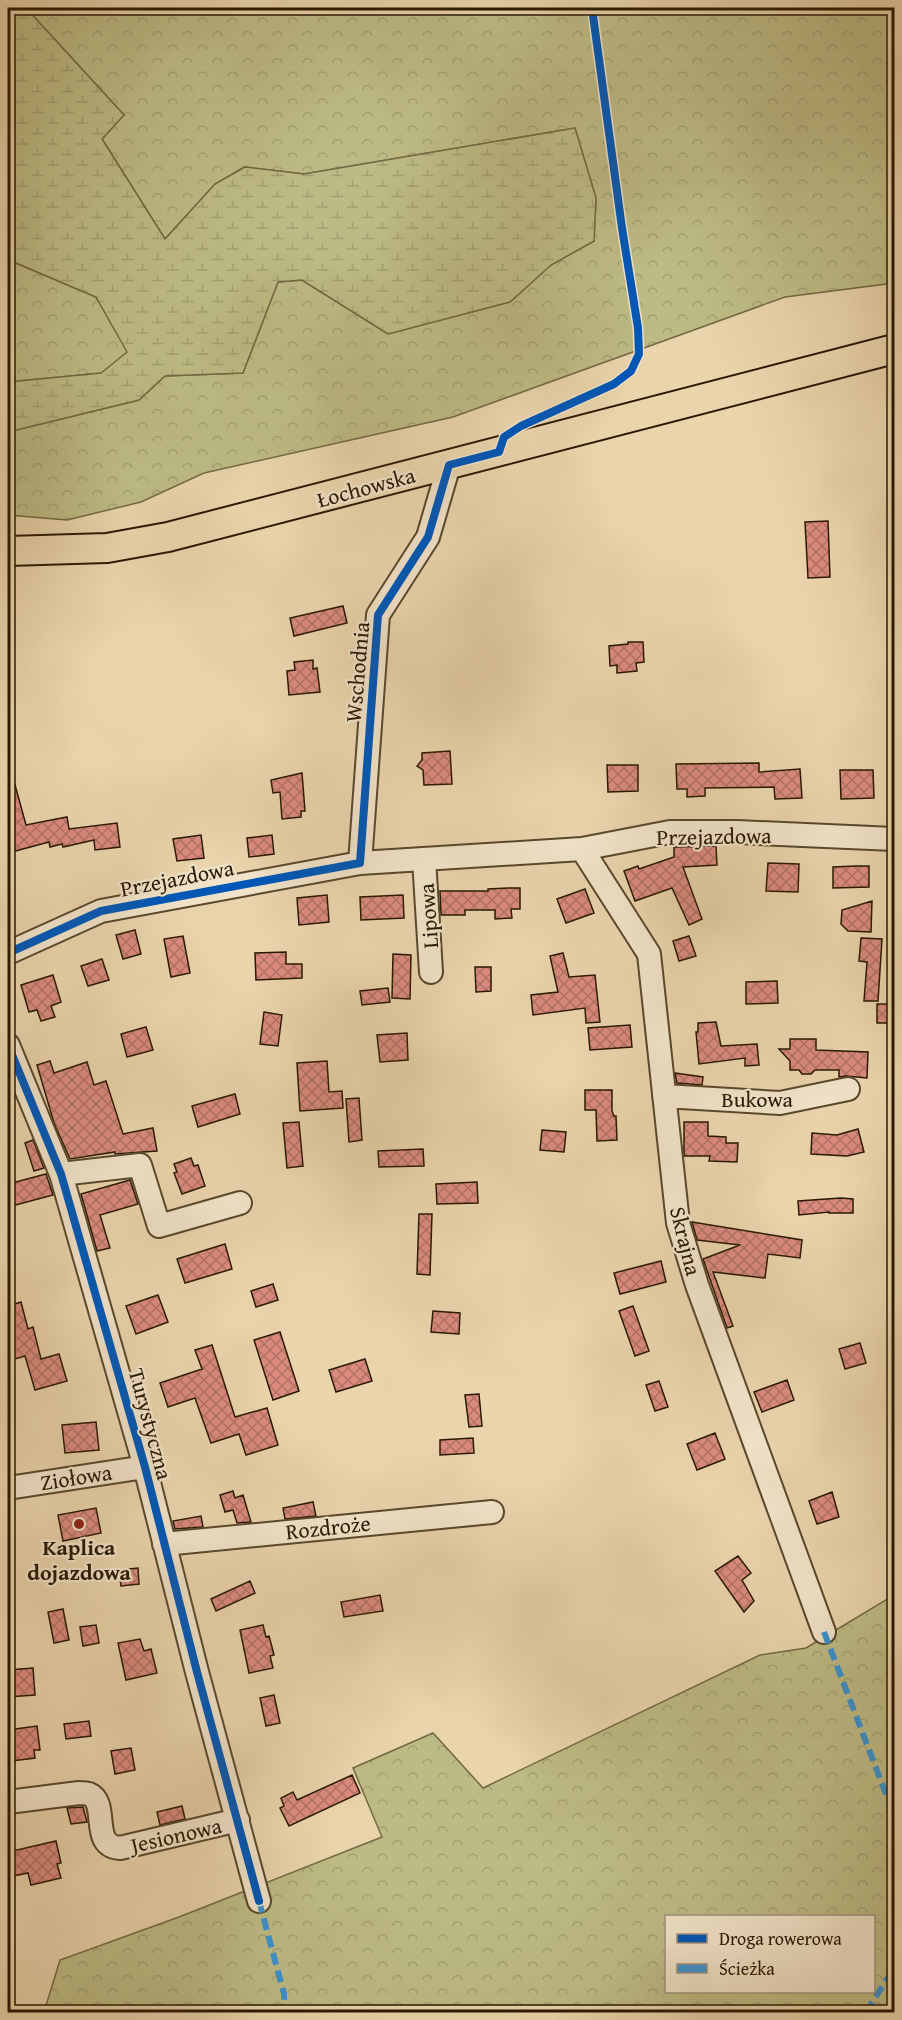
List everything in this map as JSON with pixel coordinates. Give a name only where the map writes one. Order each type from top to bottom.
[{"type":"main road","name":"Łochowska","points":[[8,551],[106,548],[168,537],[894,350]]},
{"type":"street","name":"Wschodnia","points":[[360,863],[378,615],[428,537],[449,465]]},
{"type":"street","name":"Przejazdowa","points":[[8,953],[101,911],[360,863],[582,849],[670,832],[737,832],[894,839]]},
{"type":"street","name":"Skrajna","points":[[582,849],[649,954],[678,1223],[697,1285],[824,1632]]},
{"type":"street","name":"Lipowa","points":[[424,859],[431,972]]},
{"type":"street","name":"Turystyczna","points":[[8,1045],[61,1174],[145,1467],[260,1901]]},
{"type":"street","name":"Bukowa","points":[[664,1096],[780,1104],[848,1089]]},
{"type":"street","points":[[61,1174],[140,1165],[159,1226],[240,1203]]},
{"type":"street","name":"Ziołowa","points":[[8,1488],[145,1467]]},
{"type":"street","name":"Rozdroże","points":[[164,1544],[492,1512]]},
{"type":"street","name":"Jesionowa","points":[[8,1802],[79,1793],[89,1794],[96,1800],[105,1843],[112,1848],[238,1820]]},
{"type":"green space","points":[[8,8],[26,8],[124,115],[102,139],[165,239],[215,184],[245,167],[304,174],[575,128],[596,198],[594,241],[551,265],[510,302],[388,334],[302,280],[278,282],[243,373],[165,376],[139,400],[8,432],[8,382],[101,373],[127,352],[96,297],[16,263],[8,256]]},
{"type":"green space","points":[[26,8],[894,8],[894,283],[785,297],[453,417],[204,473],[141,502],[67,520],[8,515],[8,432],[139,400],[165,376],[243,373],[278,282],[302,280],[388,334],[510,302],[551,265],[594,241],[596,198],[575,128],[304,174],[244,167],[215,184],[165,239],[102,139],[124,115]]},
{"type":"green space","points":[[8,256],[16,263],[96,297],[128,352],[102,373],[8,382]]},
{"type":"green space","points":[[894,1595],[894,2012],[44,2012],[60,1960],[179,1917],[382,1837],[353,1768],[433,1733],[483,1788],[760,1655],[806,1648]]},
{"type":"building","points":[[828,521],[830,577],[808,578],[805,522]]},
{"type":"building","points":[[343,606],[347,623],[294,636],[290,618]]},
{"type":"building","points":[[628,642],[643,642],[644,662],[636,663],[637,671],[617,673],[617,665],[610,666],[609,646],[628,644]]},
{"type":"building","points":[[313,660],[313,669],[317,668],[320,692],[289,695],[287,671],[295,670],[294,662]]},
{"type":"building","points":[[450,751],[452,784],[424,785],[423,770],[417,766],[422,760],[422,753]]},
{"type":"building","points":[[759,763],[759,772],[800,769],[802,798],[775,799],[774,787],[705,788],[705,796],[687,797],[687,789],[677,789],[676,764]]},
{"type":"building","points":[[607,765],[638,765],[638,791],[608,792]]},
{"type":"building","points":[[840,770],[873,770],[874,798],[841,799]]},
{"type":"building","points":[[302,773],[305,811],[301,811],[301,817],[282,819],[280,792],[273,793],[271,780]]},
{"type":"building","points":[[12,774],[26,825],[67,817],[69,829],[117,823],[120,847],[95,850],[94,840],[63,847],[62,844],[50,847],[49,842],[8,853],[8,775]]},
{"type":"building","points":[[201,835],[204,858],[177,861],[173,839]]},
{"type":"building","points":[[272,835],[274,854],[249,857],[247,838]]},
{"type":"building","points":[[716,846],[717,865],[683,867],[702,919],[689,925],[672,888],[635,901],[624,871],[638,866],[639,869],[674,857],[674,847]]},
{"type":"building","points":[[768,863],[799,864],[798,892],[766,891]]},
{"type":"building","points":[[869,866],[869,887],[833,888],[833,867]]},
{"type":"building","points":[[520,888],[520,909],[511,909],[512,918],[495,919],[495,910],[465,910],[465,915],[441,915],[440,891]]},
{"type":"building","points":[[585,889],[594,913],[566,923],[557,899]]},
{"type":"building","points":[[327,895],[329,922],[299,925],[297,898]]},
{"type":"building","points":[[403,895],[404,918],[361,920],[360,897]]},
{"type":"building","points":[[872,901],[871,932],[848,931],[841,924],[842,910]]},
{"type":"building","points":[[135,930],[141,954],[123,959],[116,935]]},
{"type":"building","points":[[183,936],[190,973],[171,977],[164,939]]},
{"type":"building","points":[[689,936],[696,956],[679,961],[673,941]]},
{"type":"building","points":[[861,938],[882,939],[878,1001],[864,1001],[867,962],[859,961]]},
{"type":"building","points":[[286,952],[286,964],[302,964],[302,978],[256,980],[255,953]]},
{"type":"building","points":[[563,953],[569,977],[595,975],[600,1022],[586,1023],[585,1008],[533,1015],[531,995],[558,992],[550,956]]},
{"type":"building","points":[[393,954],[411,955],[410,999],[392,998]]},
{"type":"building","points":[[102,959],[109,980],[88,986],[81,966]]},
{"type":"building","points":[[475,967],[491,967],[491,991],[476,992]]},
{"type":"building","points":[[53,975],[61,1002],[51,1006],[55,1017],[41,1021],[37,1010],[29,1012],[21,985]]},
{"type":"building","points":[[777,981],[778,1003],[746,1004],[746,982]]},
{"type":"building","points":[[388,988],[390,1002],[362,1005],[360,991]]},
{"type":"building","points":[[877,1004],[894,1004],[894,1023],[877,1023]]},
{"type":"building","points":[[264,1012],[282,1015],[278,1046],[260,1044]]},
{"type":"building","points":[[716,1022],[721,1046],[757,1044],[759,1065],[745,1066],[745,1058],[699,1064],[696,1032],[698,1032],[698,1023]]},
{"type":"building","points":[[630,1025],[632,1047],[590,1050],[588,1028]]},
{"type":"building","points":[[146,1027],[153,1050],[127,1057],[121,1034]]},
{"type":"building","points":[[407,1033],[408,1060],[380,1062],[377,1035]]},
{"type":"building","points":[[790,1039],[816,1039],[816,1050],[868,1052],[867,1078],[839,1077],[839,1070],[815,1070],[811,1074],[802,1074],[799,1070],[790,1070],[790,1061],[779,1049],[790,1049]]},
{"type":"building","points":[[50,1061],[54,1073],[87,1062],[94,1085],[106,1081],[123,1134],[153,1128],[157,1151],[115,1154],[115,1152],[70,1159],[54,1123],[37,1065]]},
{"type":"building","points":[[327,1061],[329,1092],[342,1091],[343,1108],[300,1111],[297,1063]]},
{"type":"building","points":[[675,1073],[703,1077],[702,1085],[677,1083]]},
{"type":"building","points":[[585,1090],[612,1090],[612,1111],[616,1116],[617,1140],[597,1141],[596,1110],[585,1110]]},
{"type":"building","points":[[235,1094],[240,1114],[198,1127],[192,1106]]},
{"type":"building","points":[[359,1098],[362,1140],[349,1142],[346,1099]]},
{"type":"building","points":[[299,1122],[303,1166],[287,1168],[283,1123]]},
{"type":"building","points":[[684,1122],[708,1122],[708,1136],[726,1137],[726,1143],[738,1143],[737,1162],[709,1161],[710,1156],[684,1156]]},
{"type":"building","points":[[858,1129],[864,1152],[847,1156],[811,1154],[812,1133],[837,1135]]},
{"type":"building","points":[[542,1130],[566,1132],[564,1152],[540,1150]]},
{"type":"building","points":[[33,1140],[44,1168],[34,1171],[25,1143]]},
{"type":"building","points":[[423,1149],[424,1166],[379,1167],[378,1151]]},
{"type":"building","points":[[191,1158],[194,1166],[198,1165],[205,1186],[182,1194],[174,1173],[177,1172],[174,1164]]},
{"type":"building","points":[[46,1174],[53,1195],[8,1207],[8,1184]]},
{"type":"building","points":[[130,1180],[138,1204],[100,1215],[110,1248],[97,1251],[81,1194]]},
{"type":"building","points":[[477,1182],[478,1203],[437,1204],[436,1184]]},
{"type":"building","points":[[853,1199],[853,1213],[829,1212],[799,1215],[798,1201]]},
{"type":"building","points":[[419,1214],[432,1214],[430,1275],[417,1274]]},
{"type":"building","points":[[692,1222],[802,1240],[800,1258],[768,1254],[765,1278],[713,1272],[733,1326],[727,1328],[703,1259],[740,1245],[697,1240]]},
{"type":"building","points":[[225,1244],[232,1269],[185,1283],[177,1259]]},
{"type":"building","points":[[661,1261],[666,1282],[620,1294],[614,1273]]},
{"type":"building","points":[[273,1284],[278,1300],[256,1307],[251,1291]]},
{"type":"building","points":[[158,1295],[168,1322],[136,1334],[126,1306]]},
{"type":"building","points":[[21,1302],[28,1329],[33,1327],[41,1359],[59,1354],[67,1381],[35,1390],[25,1356],[8,1361],[8,1306]]},
{"type":"building","points":[[633,1306],[649,1351],[635,1356],[619,1311]]},
{"type":"building","points":[[433,1311],[460,1313],[459,1334],[431,1332]]},
{"type":"building","points":[[280,1332],[299,1391],[273,1400],[254,1340]]},
{"type":"building","points":[[860,1343],[866,1363],[845,1369],[839,1349]]},
{"type":"building","points":[[212,1345],[235,1417],[267,1408],[278,1445],[246,1455],[239,1434],[211,1443],[195,1398],[168,1407],[160,1383],[202,1369],[195,1350]]},
{"type":"building","points":[[365,1359],[372,1381],[336,1392],[329,1370]]},
{"type":"building","points":[[787,1380],[794,1400],[762,1412],[754,1392]]},
{"type":"building","points":[[659,1381],[668,1407],[655,1411],[646,1385]]},
{"type":"building","points":[[479,1394],[482,1426],[469,1427],[465,1395]]},
{"type":"building","points":[[96,1422],[99,1450],[65,1453],[62,1425]]},
{"type":"building","points":[[715,1433],[725,1459],[697,1470],[687,1444]]},
{"type":"building","points":[[473,1438],[474,1453],[440,1455],[440,1440]]},
{"type":"building","points":[[233,1491],[235,1498],[243,1495],[251,1522],[237,1523],[233,1510],[225,1512],[220,1495]]},
{"type":"building","points":[[832,1492],[839,1517],[817,1524],[809,1501]]},
{"type":"building","points":[[313,1502],[316,1516],[285,1519],[283,1508]]},
{"type":"building","name":"Kaplica dojazdowa","points":[[96,1508],[101,1533],[63,1541],[58,1515]]},
{"type":"building","points":[[201,1516],[203,1527],[175,1529],[173,1521]]},
{"type":"building","points":[[738,1556],[751,1573],[742,1580],[754,1601],[744,1612],[715,1571]]},
{"type":"building","points":[[138,1568],[139,1584],[121,1586],[119,1570]]},
{"type":"building","points":[[250,1581],[255,1593],[216,1611],[211,1599]]},
{"type":"building","points":[[380,1595],[383,1611],[344,1617],[341,1602]]},
{"type":"building","points":[[63,1609],[69,1640],[54,1643],[48,1612]]},
{"type":"building","points":[[96,1625],[99,1643],[83,1646],[80,1627]]},
{"type":"building","points":[[263,1625],[266,1637],[269,1636],[274,1655],[270,1656],[273,1668],[249,1673],[240,1630]]},
{"type":"building","points":[[140,1639],[144,1651],[151,1649],[157,1673],[126,1680],[118,1643]]},
{"type":"building","points":[[33,1668],[35,1695],[8,1697],[8,1670]]},
{"type":"building","points":[[274,1695],[280,1723],[266,1726],[260,1698]]},
{"type":"building","points":[[89,1721],[91,1736],[66,1739],[64,1724]]},
{"type":"building","points":[[37,1726],[40,1750],[34,1750],[35,1758],[12,1761],[8,1730]]},
{"type":"building","points":[[131,1748],[135,1770],[115,1774],[111,1751]]},
{"type":"building","points":[[352,1775],[360,1793],[289,1826],[280,1808],[284,1806],[281,1798],[293,1792],[297,1800]]},
{"type":"building","points":[[182,1806],[185,1819],[160,1825],[157,1812]]},
{"type":"building","points":[[83,1807],[87,1822],[71,1824],[67,1808]]},
{"type":"building","points":[[56,1841],[61,1863],[57,1864],[61,1878],[31,1885],[28,1873],[8,1877],[8,1852]]},
{"type":"marked path","points":[[824,1632],[894,1815]]},
{"type":"marked path","points":[[259,1901],[284,1994],[284,2012]]},
{"type":"marked path","points":[[866,2012],[894,1968]]},
{"type":"cycle path","points":[[8,953],[101,911],[360,863],[378,615],[428,537],[449,465],[499,452],[504,437],[521,426],[614,384],[631,371],[639,354],[638,328],[592,8]]},
{"type":"cycle path","points":[[8,1045],[61,1174],[145,1467],[259,1901]]},
{"type":"place","name":"Kaplica dojazdowa","points":[[79,1524]]}]
